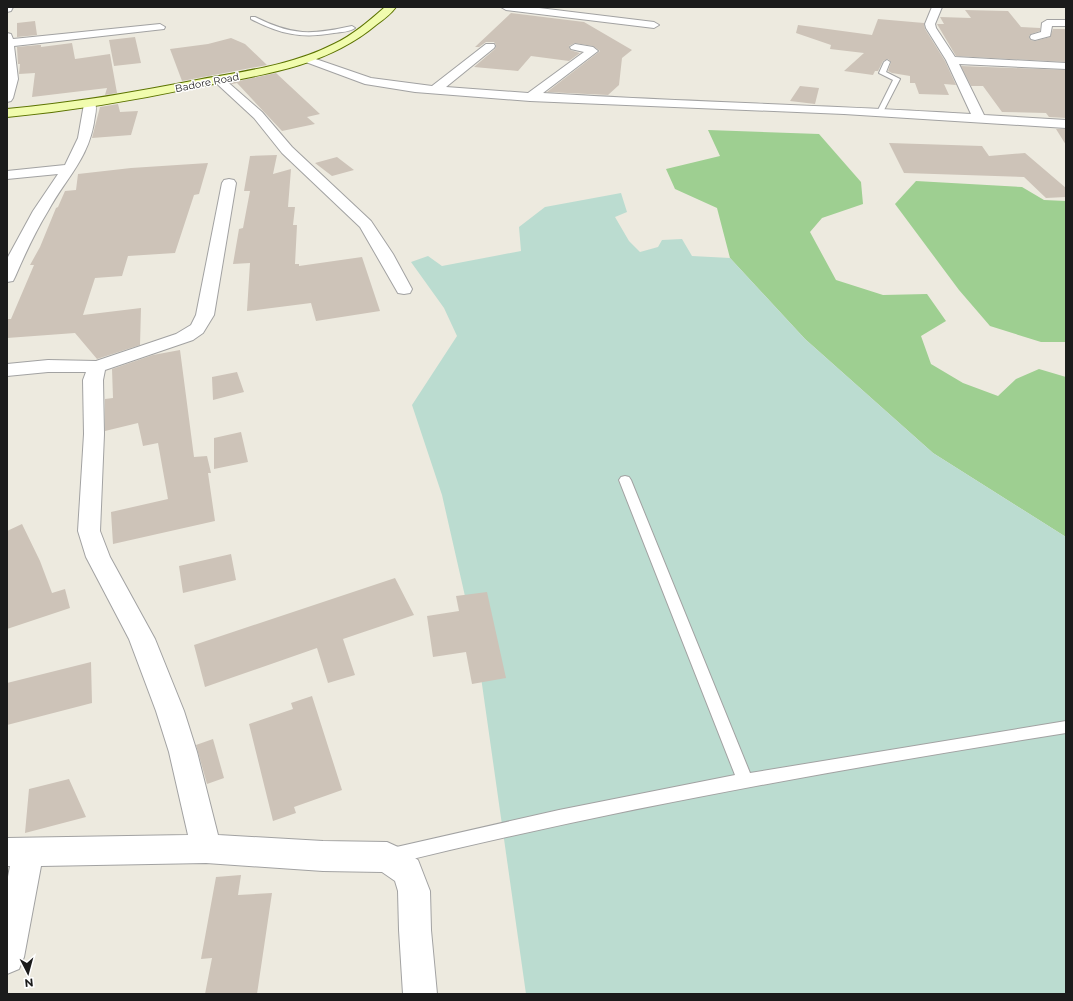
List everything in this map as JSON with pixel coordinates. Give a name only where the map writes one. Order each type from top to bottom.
[{"type":"main road","name":"Badore Road","points":[[7,106],[66,101],[114,94],[269,63],[317,48],[341,36],[377,7]]},
{"type":"main road","name":"Badore Road","points":[[7,113],[90,104],[280,67],[307,59],[351,39],[391,7]]},
{"type":"street","points":[[506,7],[654,25]]},
{"type":"street","points":[[937,7],[930,24],[931,28],[952,60],[980,119]]},
{"type":"street","points":[[1034,37],[1046,34],[1047,23],[1066,23]]},
{"type":"street","points":[[7,98],[12,79],[7,41],[160,27]]},
{"type":"street","points":[[436,89],[490,46]]},
{"type":"street","points":[[530,97],[592,51],[589,48],[575,47]]},
{"type":"street","points":[[307,59],[369,81],[436,89],[530,97],[829,109],[1066,124]]},
{"type":"street","points":[[952,60],[1066,66]]},
{"type":"street","points":[[219,80],[258,115],[287,150],[366,224],[385,254],[404,290]]},
{"type":"street","points":[[7,277],[25,237],[53,189],[69,169],[81,147],[89,119],[90,104]]},
{"type":"street","points":[[7,175],[69,169]]},
{"type":"street","points":[[7,370],[48,366],[97,367],[147,351],[183,337],[196,330],[200,325],[206,310],[210,295],[214,263],[229,183]]},
{"type":"street","points":[[7,239],[25,237]]},
{"type":"street","points":[[97,367],[93,380],[94,434],[89,531],[98,557],[142,639],[170,711],[183,752],[206,849]]},
{"type":"street","points":[[7,957],[18,852],[206,849],[387,857],[407,871],[414,891],[415,930],[420,994]]},
{"type":"lane","points":[[253,18],[277,30],[294,33],[327,34],[352,28]]},
{"type":"lane","points":[[880,112],[897,79],[882,72],[887,62]]},
{"type":"lane","points":[[625,480],[745,780]]},
{"type":"lane","points":[[387,857],[604,807],[745,780],[840,763],[1066,727]]},
{"type":"green space","points":[[708,130],[819,134],[861,182],[863,204],[822,218],[810,232],[836,280],[883,295],[927,294],[946,321],[921,336],[931,364],[963,383],[998,396],[1016,379],[1039,369],[1066,377],[1066,537],[933,453],[805,339],[730,258],[717,208],[675,189],[666,169],[720,156]]},
{"type":"green space","points":[[916,181],[1022,187],[1044,200],[1066,201],[1066,342],[1041,342],[990,326],[959,290],[895,204]]},
{"type":"shaded area","points":[[621,193],[627,212],[615,217],[629,241],[640,252],[658,247],[662,240],[682,239],[692,256],[730,258],[805,339],[933,453],[1066,537],[1066,994],[526,994],[477,649],[442,495],[412,405],[457,336],[444,308],[411,262],[428,256],[442,266],[521,251],[519,227],[545,207]]},
{"type":"building","points":[[965,10],[1008,11],[1021,27],[1040,28],[1040,31],[1029,36],[1030,40],[1035,41],[1050,37],[1053,29],[1066,29],[1066,62],[956,56],[937,24],[944,24],[940,17],[971,18]]},
{"type":"building","points":[[511,13],[584,22],[632,50],[622,58],[619,85],[608,95],[547,92],[600,51],[593,46],[575,43],[569,46],[570,50],[580,53],[569,61],[531,56],[518,71],[474,67],[495,49],[496,45],[494,42],[486,42],[479,47],[475,47]]},
{"type":"building","points":[[878,19],[924,23],[925,29],[945,61],[956,85],[944,84],[949,95],[919,94],[915,83],[910,83],[910,76],[888,71],[891,62],[888,59],[883,61],[878,71],[875,71],[873,75],[844,71],[864,53],[830,49],[831,45],[796,33],[798,25],[872,35]]},
{"type":"building","points":[[35,21],[37,35],[17,37],[17,23]]},
{"type":"building","points":[[135,37],[141,63],[114,66],[109,40]]},
{"type":"building","points":[[231,38],[245,44],[267,65],[182,81],[170,49],[208,44]]},
{"type":"building","points":[[72,43],[75,59],[110,54],[117,93],[105,95],[107,88],[32,97],[35,73],[19,74],[20,64],[18,64],[17,47],[41,45],[41,47]]},
{"type":"building","points":[[961,66],[1066,70],[1066,118],[1049,117],[1046,113],[1002,112],[983,86],[971,86]]},
{"type":"building","points":[[276,73],[320,114],[307,117],[315,124],[282,131],[237,83],[230,83]]},
{"type":"building","points":[[800,86],[819,88],[815,104],[790,101]]},
{"type":"building","points":[[118,104],[120,112],[138,111],[131,135],[92,138],[100,107]]},
{"type":"building","points":[[1056,129],[1066,129],[1066,145]]},
{"type":"building","points":[[889,143],[982,146],[989,156],[1025,153],[1066,188],[1066,197],[1046,198],[1024,177],[904,173]]},
{"type":"building","points":[[277,155],[273,174],[291,169],[288,207],[295,207],[293,225],[297,225],[295,264],[299,264],[299,266],[362,257],[380,311],[316,321],[311,303],[247,311],[250,263],[233,264],[239,229],[243,228],[250,191],[244,191],[250,156]]},
{"type":"building","points":[[337,157],[354,170],[332,176],[315,163]]},
{"type":"building","points":[[208,163],[199,194],[194,195],[175,253],[128,256],[122,276],[95,278],[83,315],[141,308],[140,345],[97,359],[75,333],[7,338],[7,319],[11,319],[34,265],[30,265],[40,247],[56,208],[58,207],[65,191],[76,190],[78,174],[131,168]]},
{"type":"building","points":[[180,350],[194,457],[207,456],[211,473],[208,473],[215,521],[113,544],[111,512],[168,499],[158,443],[143,446],[138,423],[105,431],[105,399],[113,398],[112,369],[153,355]]},
{"type":"building","points":[[237,372],[244,392],[213,400],[212,377]]},
{"type":"building","points":[[241,432],[248,462],[214,469],[214,438]]},
{"type":"building","points":[[22,524],[40,561],[52,593],[65,589],[70,608],[7,629],[7,531]]},
{"type":"building","points":[[231,554],[236,580],[183,593],[179,566]]},
{"type":"building","points":[[395,578],[414,615],[343,639],[355,675],[328,683],[317,648],[205,687],[194,645]]},
{"type":"building","points":[[487,592],[506,678],[472,684],[466,652],[433,657],[427,616],[459,611],[456,596]]},
{"type":"building","points":[[91,662],[92,703],[7,725],[7,683]]},
{"type":"building","points":[[312,696],[342,790],[294,807],[296,813],[273,821],[249,724],[293,709],[291,703]]},
{"type":"building","points":[[213,739],[224,778],[207,784],[196,745]]},
{"type":"building","points":[[69,779],[86,817],[25,833],[29,789]]},
{"type":"building","points":[[241,875],[238,895],[272,893],[257,994],[205,994],[212,958],[201,959],[216,877]]}]
